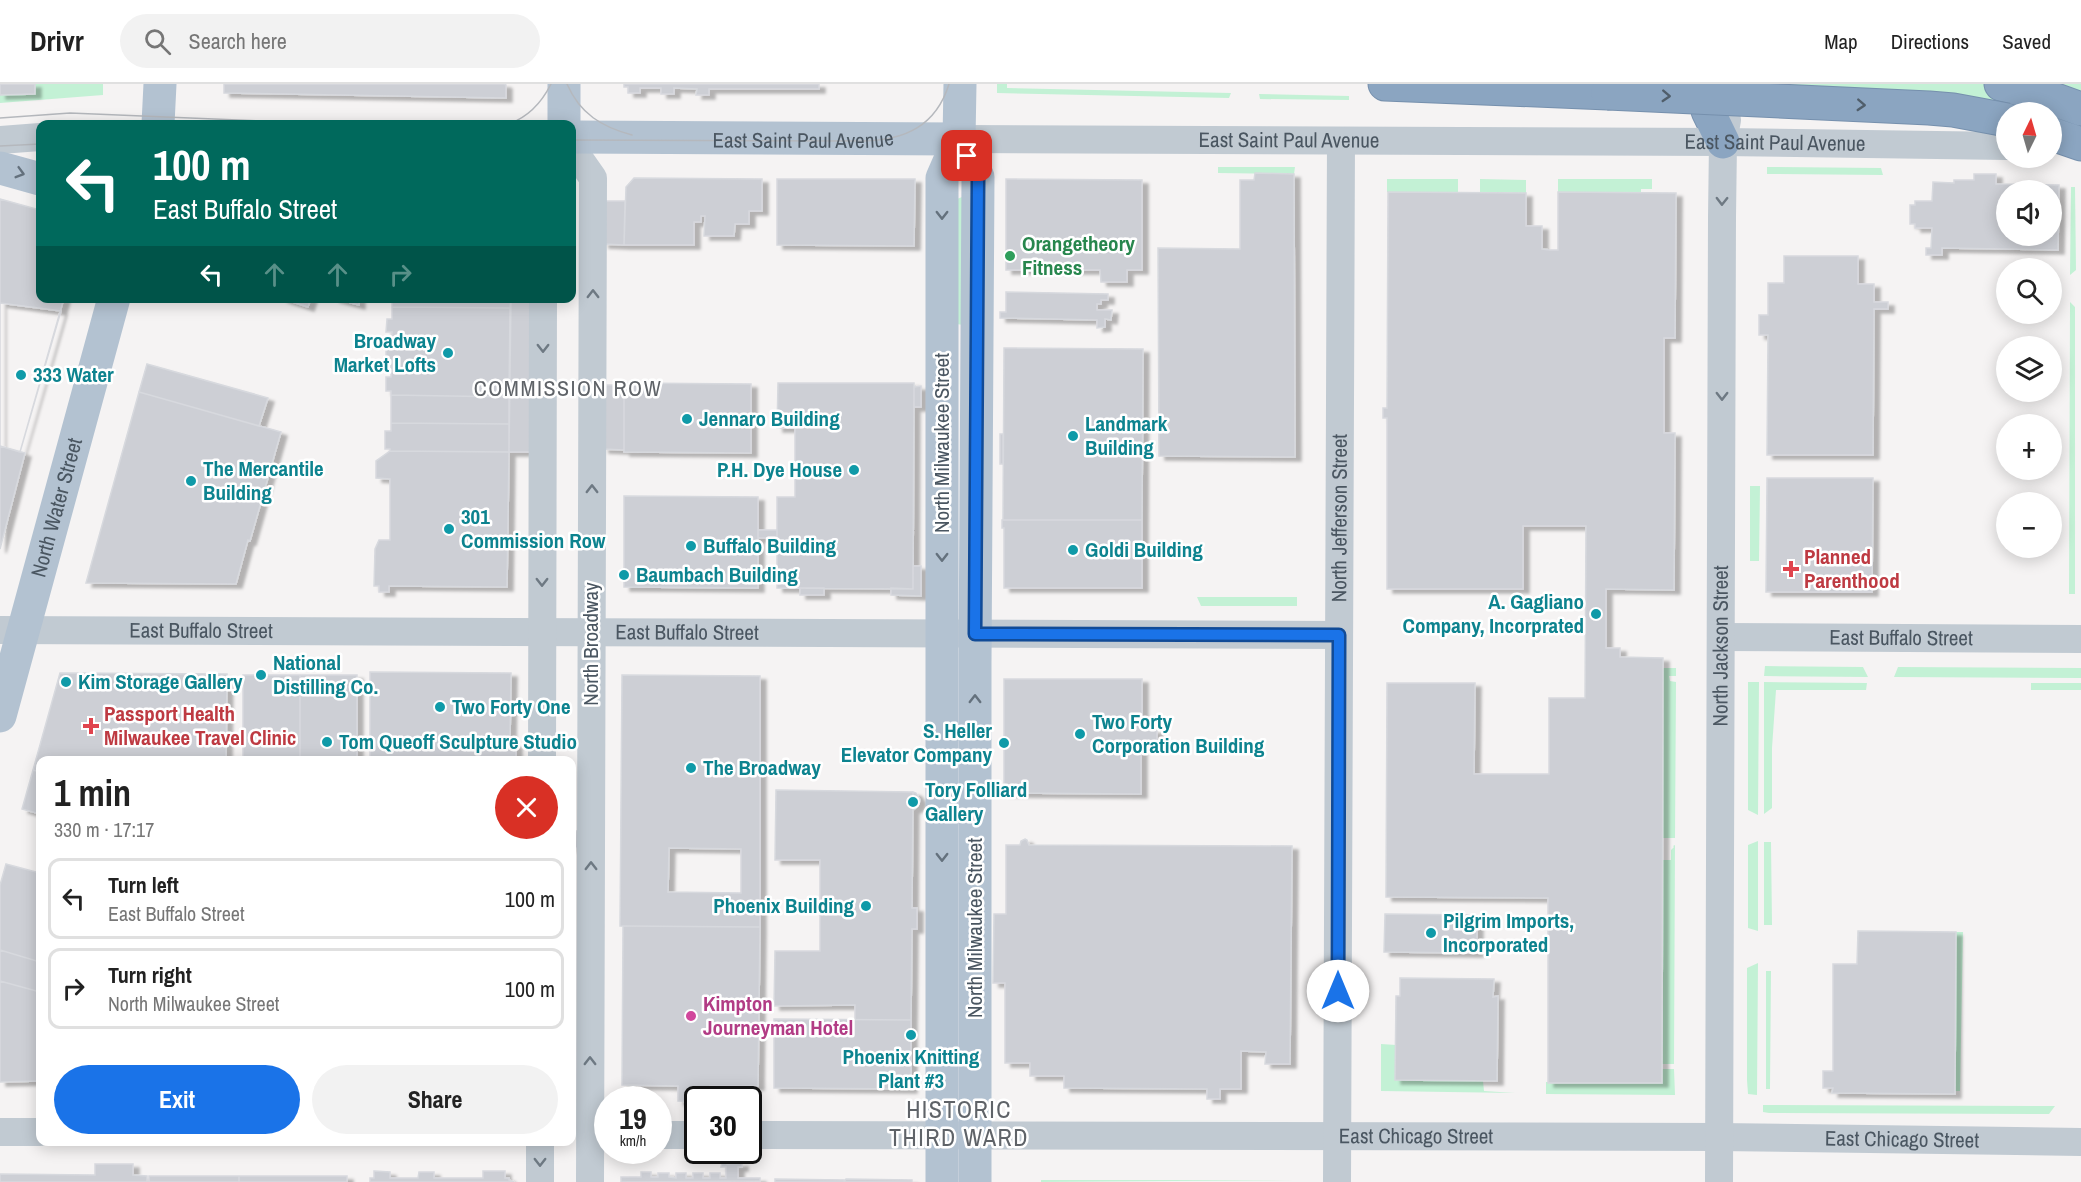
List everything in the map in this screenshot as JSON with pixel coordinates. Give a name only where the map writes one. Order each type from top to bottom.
[{"type":"highway","points":[[1385,84],[1929,108],[1996,118]]},
{"type":"highway","points":[[2001,84],[2081,109]]},
{"type":"main road","points":[[158,120],[160,84]]},
{"type":"main road","points":[[564,84],[564,120]]},
{"type":"main road","name":"North Milwaukee Street","points":[[942,1182],[942,178],[959,139],[960,84]]},
{"type":"main road","name":"East Saint Paul Avenue","points":[[576,137],[959,139]]},
{"type":"main road","name":"North Milwaukee Street","points":[[959,139],[978,177],[975,1182]]},
{"type":"main road","points":[[0,168],[36,178]]},
{"type":"main road","name":"North Water Street","points":[[0,716],[12,630],[112,303]]},
{"type":"main road","points":[[942,948],[975,948]]},
{"type":"street","name":"East Saint Paul Avenue","points":[[959,139],[1341,141],[1720,122],[1996,145]]},
{"type":"street","name":"North Jackson Street","points":[[1719,1182],[1720,122]]},
{"type":"street","points":[[0,140],[36,137]]},
{"type":"street","name":"North Jefferson Street","points":[[1337,1182],[1341,141]]},
{"type":"street","name":"North Broadway","points":[[576,154],[593,178],[590,1182]]},
{"type":"street","points":[[542,756],[543,303]]},
{"type":"street","name":"East Buffalo Street","points":[[12,630],[1339,635]]},
{"type":"street","name":"East Buffalo Street","points":[[1721,637],[2081,639]]},
{"type":"street","points":[[0,1132],[36,1132]]},
{"type":"street","name":"East Chicago Street","points":[[762,1135],[1718,1137],[2081,1142]]},
{"type":"street","points":[[540,1146],[540,1182]]},
{"type":"green space","points":[[0,84],[103,84],[103,95],[0,103]]},
{"type":"green space","points":[[997,84],[1007,84],[1007,88],[1231,93],[1229,98],[997,93]]},
{"type":"green space","points":[[1762,84],[2081,84],[2081,106],[2062,106],[2062,102],[1996,102],[1996,104],[1764,100]]},
{"type":"green space","points":[[1259,94],[1349,96],[1349,100],[1260,99]]},
{"type":"green space","points":[[1218,167],[1295,167],[1294,174],[1218,173]]},
{"type":"green space","points":[[1767,167],[1881,168],[1883,175],[1767,174]]},
{"type":"green space","points":[[1387,179],[1458,179],[1458,192],[1387,192]]},
{"type":"green space","points":[[1480,179],[1526,180],[1526,193],[1480,192]]},
{"type":"green space","points":[[1558,179],[1652,179],[1652,189],[1641,189],[1641,193],[1558,192]]},
{"type":"green space","points":[[2071,187],[2075,187],[2076,270],[2070,275]]},
{"type":"green space","points":[[962,197],[964,325],[956,324],[957,199]]},
{"type":"green space","points":[[2070,302],[2075,307],[2075,594],[2069,594]]},
{"type":"green space","points":[[1750,486],[1760,486],[1759,561],[1750,561]]},
{"type":"green space","points":[[1197,597],[1297,597],[1297,606],[1201,606]]},
{"type":"green space","points":[[1765,666],[1863,667],[1868,677],[1764,676]]},
{"type":"green space","points":[[1898,667],[2081,668],[2081,678],[1894,677]]},
{"type":"green space","points":[[1663,668],[1676,668],[1676,676],[1669,676],[1670,681],[1676,682],[1675,838],[1663,838]]},
{"type":"green space","points":[[1748,682],[1759,682],[1758,815],[1748,810]]},
{"type":"green space","points":[[1764,682],[1867,683],[1866,690],[1776,690],[1772,748],[1772,808],[1764,814]]},
{"type":"green space","points":[[2031,683],[2081,683],[2081,690],[2031,690]]},
{"type":"green space","points":[[1758,841],[1758,931],[1748,928],[1748,845]]},
{"type":"green space","points":[[1764,842],[1771,842],[1772,925],[1764,925]]},
{"type":"green space","points":[[1675,845],[1674,1064],[1662,1064],[1663,860],[1671,860],[1671,850]]},
{"type":"green space","points":[[1956,932],[1963,932],[1960,1091],[1955,1091]]},
{"type":"green space","points":[[1758,963],[1757,1095],[1748,1094],[1747,968]]},
{"type":"green space","points":[[1766,971],[1771,971],[1770,1089],[1766,1089]]},
{"type":"green space","points":[[1381,1044],[1396,1045],[1396,1080],[1483,1081],[1484,1091],[1515,1093],[1381,1091]]},
{"type":"green space","points":[[1662,1069],[1674,1069],[1675,1095],[1546,1094],[1546,1082],[1661,1083]]},
{"type":"green space","points":[[1763,1105],[2055,1106],[2049,1114],[1769,1113],[1763,1112]]},
{"type":"green space","points":[[1041,1180],[1295,1180],[1041,1182]]},
{"type":"building","points":[[0,84],[35,84],[35,94],[0,95]]},
{"type":"building","points":[[224,84],[504,84],[506,85],[506,98],[224,93]]},
{"type":"building","points":[[624,84],[819,84],[819,89],[709,89],[709,95],[696,95],[697,89],[674,88],[674,94],[661,94],[661,88],[640,88],[640,93],[628,93],[628,87],[624,87]]},
{"type":"building","points":[[1255,173],[1294,174],[1295,457],[1159,456],[1158,248],[1240,249],[1240,180],[1254,180]]},
{"type":"building","points":[[1974,174],[1996,174],[1996,246],[2058,246],[2058,250],[1942,248],[1942,255],[1926,255],[1926,248],[1931,248],[1932,228],[1915,228],[1915,224],[1910,224],[1910,205],[1915,205],[1915,201],[1932,201],[1933,182],[1954,183],[1954,180],[1974,180]]},
{"type":"building","points":[[634,178],[762,179],[762,211],[749,211],[749,224],[735,224],[734,236],[704,236],[705,216],[701,216],[701,222],[694,222],[694,245],[624,245],[626,187]]},
{"type":"building","points":[[777,179],[915,179],[914,246],[777,245]]},
{"type":"building","points":[[1006,179],[1142,180],[1142,270],[1127,270],[1127,282],[1101,282],[1100,270],[1006,270]]},
{"type":"building","name":"A. Gagliano Company, Incorprated","points":[[1388,192],[1526,193],[1526,226],[1542,226],[1542,249],[1550,250],[1558,250],[1558,192],[1676,193],[1675,338],[1664,338],[1664,433],[1675,433],[1674,590],[1606,589],[1606,648],[1620,648],[1620,657],[1663,658],[1662,1083],[1548,1083],[1548,898],[1386,897],[1387,683],[1475,683],[1474,774],[1549,774],[1549,698],[1585,698],[1586,526],[1523,526],[1523,589],[1387,589],[1387,418],[1383,418],[1383,408],[1387,408]]},
{"type":"building","name":"333 Water","points":[[0,199],[36,209],[36,303],[63,303],[20,452],[0,446]]},
{"type":"building","points":[[603,201],[625,201],[624,245],[603,244]]},
{"type":"building","points":[[1784,256],[1858,256],[1858,284],[1874,284],[1874,302],[1888,302],[1888,309],[1874,309],[1873,455],[1767,455],[1768,335],[1759,335],[1759,315],[1768,315],[1768,283],[1784,283]]},
{"type":"building","points":[[1006,292],[1108,294],[1108,300],[1101,300],[1101,304],[1097,304],[1097,310],[1112,310],[1111,320],[1105,319],[1105,327],[1097,328],[1097,320],[1000,318],[1000,312],[1006,312]]},
{"type":"building","points":[[0,303],[61,311],[20,452],[0,446]]},
{"type":"building","points":[[296,303],[309,303],[308,307]]},
{"type":"building","points":[[392,303],[510,303],[510,308],[392,307]]},
{"type":"building","points":[[511,303],[533,303],[532,452],[509,452]]},
{"type":"building","name":"Broadway Market Lofts","points":[[392,307],[510,308],[509,397],[391,395],[391,391],[386,391],[386,377],[391,377],[391,360],[386,360],[386,347],[391,347],[392,332],[386,332],[387,319],[392,319]]},
{"type":"building","name":"Landmark Building","points":[[1004,348],[1143,349],[1142,520],[1003,520]]},
{"type":"building","points":[[147,364],[268,398],[259,426],[139,392]]},
{"type":"building","name":"Jennaro Building","points":[[624,383],[751,384],[751,453],[624,452]]},
{"type":"building","name":"P.H. Dye House","points":[[778,383],[914,383],[913,589],[777,588],[777,497],[795,497],[795,428],[777,428]]},
{"type":"building","points":[[603,385],[624,385],[624,450],[603,449]]},
{"type":"building","points":[[921,386],[921,407],[914,407],[914,387]]},
{"type":"building","name":"The Mercantile Building","points":[[139,392],[281,432],[236,584],[86,583]]},
{"type":"building","points":[[391,395],[509,397],[509,424],[391,423]]},
{"type":"building","points":[[391,423],[509,424],[509,452],[390,451],[390,449],[385,449],[385,431],[391,431]]},
{"type":"building","points":[[1000,434],[1003,434],[1003,464],[1000,464]]},
{"type":"building","points":[[0,446],[25,453],[0,549]]},
{"type":"building","name":"301 Commission Row","points":[[390,451],[509,452],[507,587],[389,586],[389,592],[379,592],[379,586],[374,586],[375,549],[379,540],[390,540],[390,479],[376,478],[376,461]]},
{"type":"building","points":[[1767,478],[1873,478],[1872,592],[1766,592]]},
{"type":"building","name":"Buffalo Building","points":[[624,496],[758,497],[758,588],[624,587]]},
{"type":"building","name":"Goldi Building","points":[[1002,520],[1142,520],[1142,588],[1004,588]]},
{"type":"building","points":[[758,530],[777,530],[777,538],[758,538]]},
{"type":"building","points":[[913,566],[921,566],[921,596],[891,595],[891,588],[913,589]]},
{"type":"building","points":[[800,588],[824,588],[824,595],[800,595]]},
{"type":"building","name":"Two Forty One","points":[[370,672],[511,673],[510,744],[516,744],[516,756],[370,756]]},
{"type":"building","points":[[60,673],[227,674],[226,756],[37,756]]},
{"type":"building","points":[[243,675],[300,675],[300,756],[243,756]]},
{"type":"building","points":[[300,675],[357,675],[357,756],[300,756]]},
{"type":"building","name":"The Broadway","points":[[622,675],[760,676],[760,927],[620,926]],"holes":[[[669,848],[741,849],[741,893],[668,892]]]},
{"type":"building","name":"Two Forty Corporation Building","points":[[1004,679],[1142,679],[1142,729],[1157,730],[1157,747],[1141,747],[1141,794],[1004,793]]},
{"type":"building","points":[[33,770],[36,771],[36,813],[22,809]]},
{"type":"building","name":"Phoenix Building","points":[[776,790],[913,792],[912,908],[917,908],[917,929],[912,929],[911,1020],[855,1020],[855,1005],[774,1006],[775,951],[820,951],[820,860],[775,860]]},
{"type":"building","points":[[913,792],[920,800],[918,806],[913,810]]},
{"type":"building","points":[[576,831],[577,831],[578,848],[576,848]]},
{"type":"building","points":[[1025,839],[1029,845],[1292,846],[1290,1064],[1265,1064],[1266,1052],[1241,1051],[1241,1089],[1220,1089],[1220,1099],[1207,1099],[1207,1089],[1064,1088],[1064,1076],[1030,1076],[1030,1063],[1005,1063],[1005,983],[993,983],[994,914],[1006,914],[1006,845],[1020,845]]},
{"type":"building","points":[[6,864],[36,872],[36,961],[0,950],[0,885]]},
{"type":"building","name":"Pilgrim Imports, Incorporated","points":[[1385,914],[1477,915],[1477,953],[1384,952]]},
{"type":"building","name":"Kimpton Journeyman Hotel","points":[[623,926],[760,927],[758,1086],[684,1086],[684,1101],[678,1101],[678,1086],[622,1085]]},
{"type":"building","points":[[1858,931],[1956,932],[1955,1094],[1832,1093],[1833,1088],[1823,1088],[1823,1071],[1833,1071],[1833,964],[1857,964]]},
{"type":"building","points":[[0,950],[36,961],[36,991],[0,981]]},
{"type":"building","points":[[1400,978],[1494,979],[1493,997],[1498,996],[1497,1081],[1395,1080],[1396,996],[1400,996]]},
{"type":"building","points":[[0,981],[36,991],[36,1081],[0,1082]]},
{"type":"building","points":[[774,1019],[911,1020],[911,1089],[774,1088]]},
{"type":"building","points":[[95,1164],[133,1164],[133,1175],[147,1176],[147,1182],[0,1182],[0,1174],[95,1175]]},
{"type":"building","points":[[722,1164],[742,1164],[742,1167],[738,1167],[738,1178],[760,1178],[760,1181],[621,1182],[621,1177],[641,1177],[641,1172],[651,1172],[651,1177],[658,1177],[658,1173],[669,1173],[669,1177],[676,1178],[676,1173],[686,1173],[686,1178],[693,1178],[693,1173],[703,1173],[703,1178],[710,1178],[710,1173],[720,1173],[720,1178],[726,1178],[726,1167],[721,1167]]},
{"type":"building","points":[[374,1171],[390,1172],[390,1178],[418,1178],[419,1172],[434,1172],[434,1178],[483,1178],[483,1171],[505,1171],[505,1178],[514,1182],[370,1182],[370,1178],[374,1178]]},
{"type":"building","points":[[149,1176],[239,1176],[239,1182],[149,1182]]},
{"type":"building","points":[[239,1176],[347,1176],[347,1182],[239,1182]]},
{"type":"building","points":[[775,1179],[844,1180],[844,1182],[775,1182]]},
{"type":"building","points":[[846,1179],[912,1180],[912,1182],[844,1182]]},
{"type":"tram line","points":[[516,120],[534,108],[551,84]]},
{"type":"tram line","points":[[567,84],[578,104],[593,118],[611,128],[632,135]]},
{"type":"tram line","points":[[576,140],[864,141],[893,138],[917,128],[927,120],[936,110],[949,84]]},
{"type":"tram line","points":[[0,118],[70,113],[237,120]]},
{"type":"tram line","points":[[0,146],[36,144]]},
{"type":"place","name":"Orangetheory Fitness","points":[[1010,256]]},
{"type":"place","name":"Broadway Market Lofts","points":[[448,353]]},
{"type":"place","name":"333 Water","points":[[21,375]]},
{"type":"place","name":"Jennaro Building","points":[[687,419]]},
{"type":"place","name":"Landmark Building","points":[[1073,436]]},
{"type":"place","name":"P.H. Dye House","points":[[854,470]]},
{"type":"place","name":"The Mercantile Building","points":[[191,481]]},
{"type":"place","name":"301 Commission Row","points":[[449,529]]},
{"type":"place","name":"Buffalo Building","points":[[691,546]]},
{"type":"place","name":"Goldi Building","points":[[1073,550]]},
{"type":"place","name":"Planned Parenthood","points":[[1791,569]]},
{"type":"place","name":"Baumbach Building","points":[[624,575]]},
{"type":"place","name":"A. Gagliano Company, Incorprated","points":[[1596,614]]},
{"type":"place","name":"National Distilling Co.","points":[[261,675]]},
{"type":"place","name":"Kim Storage Gallery","points":[[66,682]]},
{"type":"place","name":"Two Forty One","points":[[440,707]]},
{"type":"place","name":"Passport Health Milwaukee Travel Clinic","points":[[91,726]]},
{"type":"place","name":"Two Forty Corporation Building","points":[[1080,734]]},
{"type":"place","name":"Tom Queoff Sculpture Studio","points":[[327,742]]},
{"type":"place","name":"S. Heller Elevator Company","points":[[1004,743]]},
{"type":"place","name":"The Broadway","points":[[691,768]]},
{"type":"place","name":"Tory Folliard Gallery","points":[[913,802]]},
{"type":"place","name":"Phoenix Building","points":[[866,906]]},
{"type":"place","name":"Pilgrim Imports, Incorporated","points":[[1431,933]]},
{"type":"place","name":"Kimpton Journeyman Hotel","points":[[691,1016]]},
{"type":"place","name":"Phoenix Knitting Plant #3","points":[[911,1035]]},
{"type":"district","name":"COMMISSION ROW","points":[[568,388]]},
{"type":"district","name":"HISTORIC THIRD WARD","points":[[959,1124]]},
{"type":"route","points":[[967,156],[978,177],[975,634],[1339,635],[1338,991]]}]
